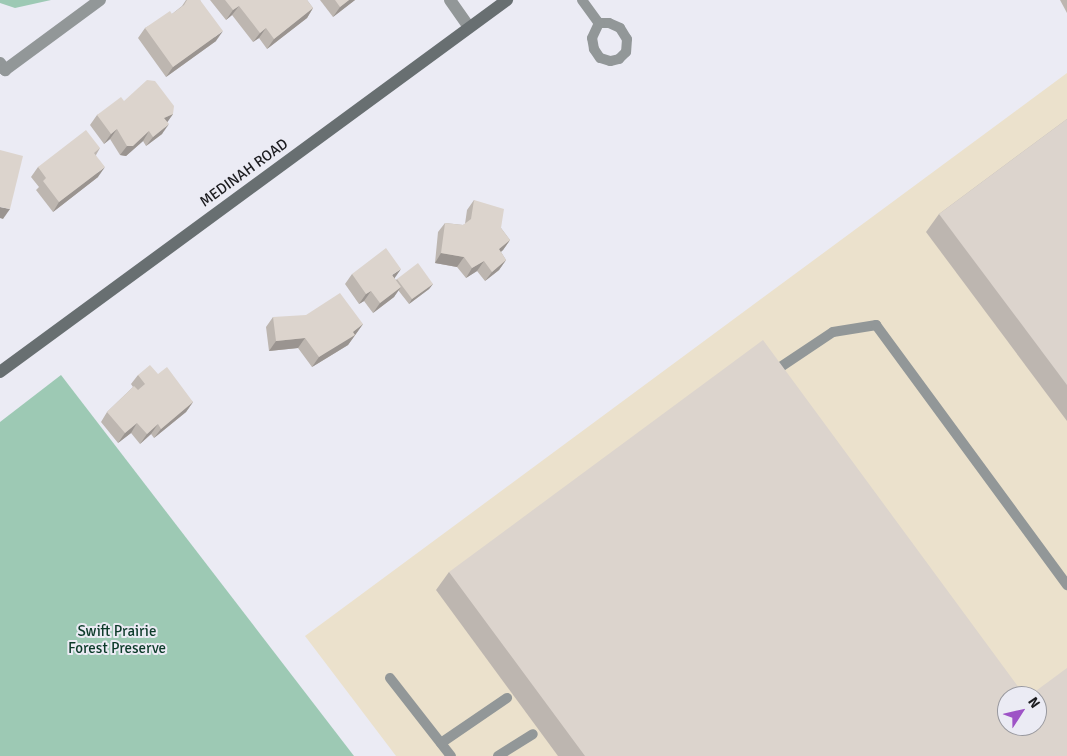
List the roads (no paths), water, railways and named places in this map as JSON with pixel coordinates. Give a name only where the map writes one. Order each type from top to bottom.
[{"type":"street","points":[[3,66],[100,0]]},
{"type":"street","points":[[450,0],[469,27]]},
{"type":"street","name":"MEDINAH ROAD","points":[[0,372],[507,0]]},
{"type":"lane","points":[[582,0],[599,24]]},
{"type":"lane","points":[[779,368],[834,332],[876,325],[1067,585]]},
{"type":"lane","points":[[390,678],[451,756]]},
{"type":"lane","points":[[441,743],[507,698]]},
{"type":"lane","points":[[498,756],[533,734]]},
{"type":"park label","name":"Swift Prairie Forest Preserve","points":[[117,640]]}]
